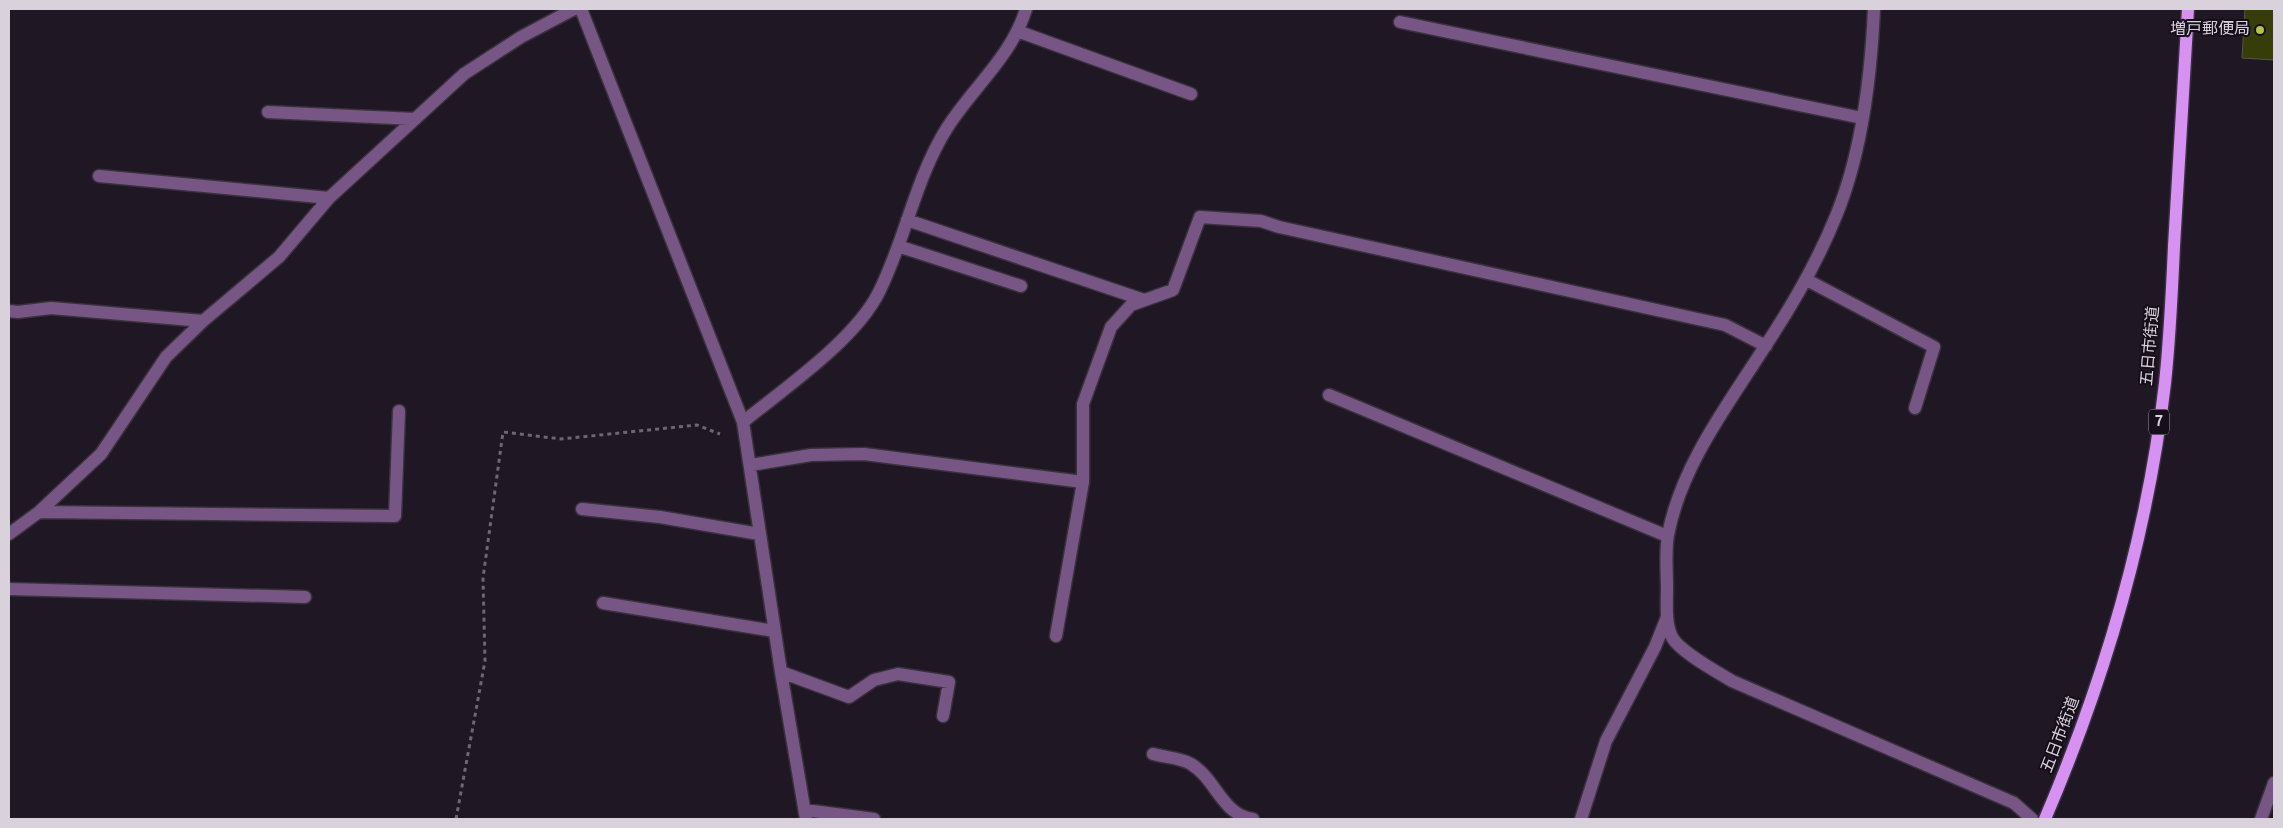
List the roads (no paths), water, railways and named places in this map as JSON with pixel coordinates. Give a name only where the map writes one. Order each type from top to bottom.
[{"type":"main road","name":"五日市街道","points":[[2045,819],[2093,697],[2135,550],[2155,452],[2165,382],[2188,9]]},
{"type":"street","points":[[9,534],[39,512],[101,454],[166,357],[203,321],[279,257],[329,198],[414,119],[464,74],[521,37],[574,9]]},
{"type":"street","points":[[581,9],[743,422],[751,465],[759,534],[774,630],[805,815],[874,819]]},
{"type":"street","points":[[743,422],[848,335],[879,294],[927,164],[947,127],[1002,58],[1017,31],[1026,9]]},
{"type":"street","points":[[1874,9],[1872,47],[1862,118],[1850,175],[1837,215],[1807,280],[1708,434],[1680,492],[1667,536],[1667,617],[1672,637],[1692,656],[1732,681],[2014,803],[2032,819]]},
{"type":"street","points":[[1400,22],[1862,118]]},
{"type":"street","points":[[1017,31],[1191,94]]},
{"type":"street","points":[[268,112],[414,119]]},
{"type":"street","points":[[99,176],[329,198]]},
{"type":"street","points":[[1056,636],[1083,482],[1083,404],[1110,327],[1130,306],[1173,290],[1200,217],[1261,221],[1298,231],[1725,325],[1766,346]]},
{"type":"street","points":[[906,220],[1144,300]]},
{"type":"street","points":[[898,246],[1021,286]]},
{"type":"street","points":[[1807,280],[1934,347],[1914,408]]},
{"type":"street","points":[[9,311],[18,312],[51,308],[203,321]]},
{"type":"street","points":[[1329,395],[1667,536]]},
{"type":"street","points":[[39,512],[395,516],[399,411]]},
{"type":"street","points":[[751,465],[811,455],[864,454],[1083,482]]},
{"type":"street","points":[[582,510],[660,517],[759,534]]},
{"type":"street","points":[[9,589],[305,597]]},
{"type":"street","points":[[603,603],[774,630]]},
{"type":"street","points":[[1581,819],[1606,741],[1655,646],[1667,617]]},
{"type":"street","points":[[781,672],[850,697],[874,680],[898,674],[949,682],[943,716]]},
{"type":"street","points":[[1154,754],[1191,763],[1215,786],[1226,806],[1242,818],[1252,819]]},
{"type":"street","points":[[2262,819],[2274,783]]},
{"type":"place","name":"増戸郵便局","points":[[2260,30]]}]
